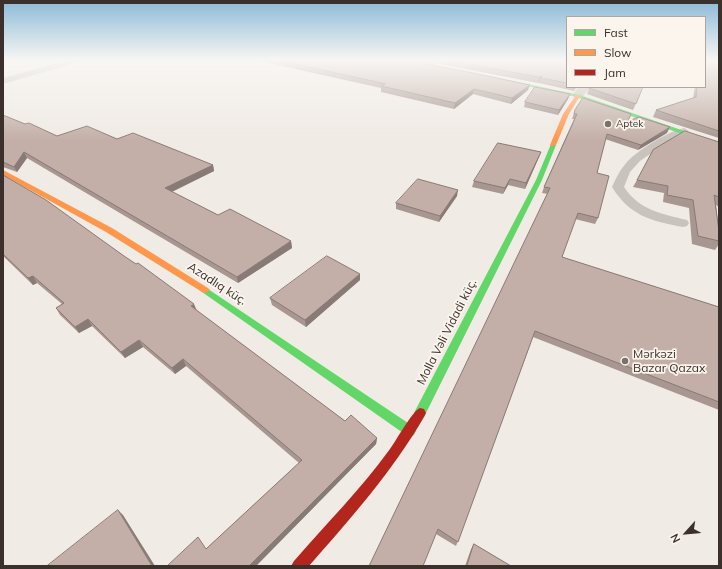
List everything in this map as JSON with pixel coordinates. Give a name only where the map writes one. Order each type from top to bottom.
[{"type":"street","points":[[552,87],[581,91],[719,145]]},
{"type":"street","name":"Molla Vəli Vidadi küç.","points":[[298,566],[376,479],[410,431],[431,393],[539,180],[566,114],[581,91]]},
{"type":"street","name":"Azadlıq küç.","points":[[3,172],[65,205],[224,302],[410,431]]},
{"type":"lane","points":[[683,223],[655,217],[639,211],[618,187],[627,168],[660,143],[684,132]]},
{"type":"building","points":[[383,87],[528,87],[512,98],[474,89],[455,103]]},
{"type":"building","points":[[535,87],[570,94],[559,110],[525,102]]},
{"type":"building","points":[[719,87],[719,131],[656,110],[696,97],[697,88]]},
{"type":"building","points":[[589,88],[643,88],[636,104]]},
{"type":"building","points":[[583,98],[631,114],[628,121],[639,117],[670,127],[641,145],[607,134],[597,173],[609,176],[598,218],[578,213],[562,257],[719,307],[719,402],[535,331],[458,542],[438,529],[423,566],[369,566],[550,188],[544,187],[577,114],[574,114],[575,110]]},
{"type":"building","points":[[3,115],[25,124],[29,123],[57,136],[87,126],[117,139],[133,133],[213,165],[165,188],[218,215],[230,209],[291,241],[237,277],[24,152],[14,167],[3,162]]},
{"type":"building","points":[[685,131],[719,142],[719,197],[714,195],[719,241],[698,236],[693,200],[667,195],[668,186],[637,180],[653,150]]},
{"type":"building","points":[[498,143],[541,152],[526,183],[510,179],[505,188],[474,181]]},
{"type":"building","points":[[3,175],[46,200],[124,256],[136,264],[138,263],[194,304],[191,306],[345,421],[351,415],[377,438],[249,566],[167,566],[198,537],[206,549],[302,460],[183,359],[172,368],[139,340],[121,352],[88,319],[75,327],[56,308],[64,303],[33,276],[28,278],[3,254]]},
{"type":"building","points":[[418,179],[458,190],[440,216],[396,203]]},
{"type":"building","points":[[327,256],[360,274],[305,320],[270,298]]},
{"type":"building","points":[[118,510],[152,566],[47,566]]},
{"type":"building","points":[[474,544],[511,566],[467,566]]},
{"type":"traffic: fast","points":[[535,87],[578,96],[719,145]]},
{"type":"traffic: fast","points":[[420,413],[539,180],[553,145]]},
{"type":"traffic: fast","points":[[205,290],[410,431]]},
{"type":"traffic: slow","points":[[553,145],[566,114],[578,96]]},
{"type":"traffic: slow","points":[[3,172],[109,230],[205,290]]},
{"type":"traffic: jam","points":[[299,566],[379,474],[394,454],[420,413]]},
{"type":"place","name":"Aptek","points":[[608,124]]},
{"type":"place","name":"Mərkəzi Bazar Qazax","points":[[625,361]]}]
